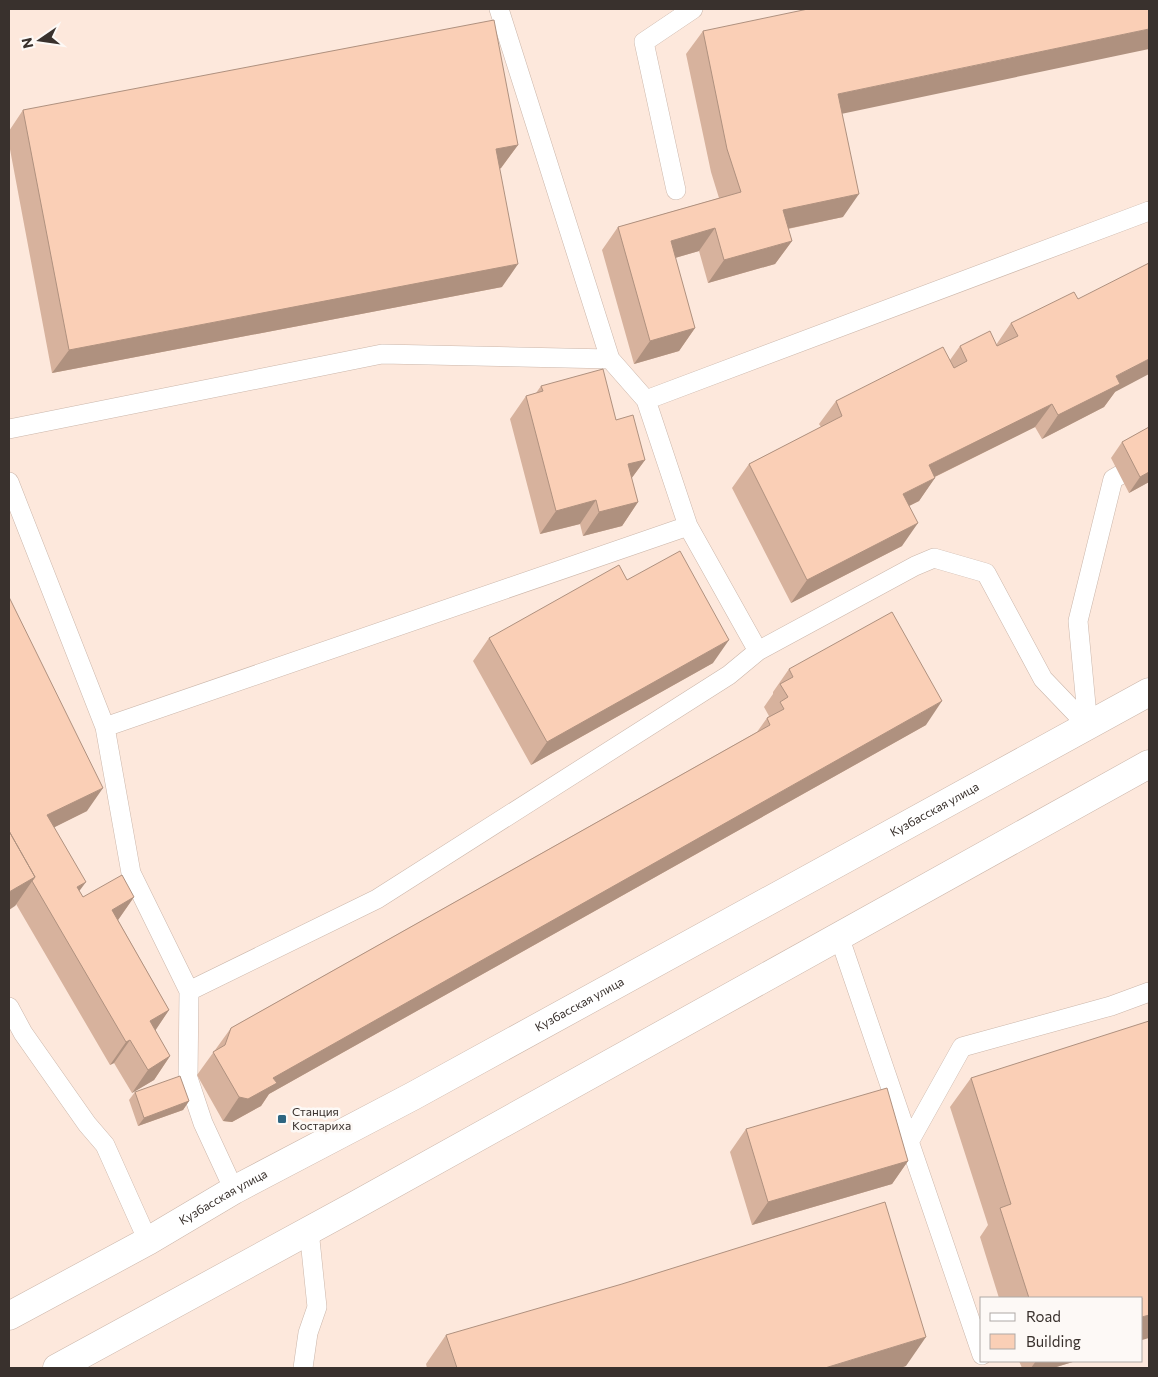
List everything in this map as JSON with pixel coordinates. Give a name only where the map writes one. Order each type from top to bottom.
[{"type":"main road","name":"Кузбасская улица","points":[[9,1316],[148,1241],[234,1190],[413,1096],[1149,692]]},
{"type":"main road","points":[[57,1368],[1149,764]]},
{"type":"lane","points":[[499,9],[610,359],[646,400],[688,526],[758,651]]},
{"type":"lane","points":[[676,190],[644,42],[693,9]]},
{"type":"lane","points":[[646,400],[1149,211]]},
{"type":"lane","points":[[9,429],[382,354],[610,359]]},
{"type":"lane","points":[[1088,726],[1078,621],[1113,480],[1120,475]]},
{"type":"lane","points":[[9,482],[105,727],[132,873],[189,991],[188,1078],[203,1123],[234,1190]]},
{"type":"lane","points":[[105,727],[688,526]]},
{"type":"lane","points":[[189,991],[377,899],[729,676],[758,651],[915,566],[934,558],[986,573],[1043,679],[1088,726]]},
{"type":"lane","points":[[839,936],[980,1349]]},
{"type":"lane","points":[[909,1142],[962,1047],[1110,1006],[1149,992]]},
{"type":"lane","points":[[9,1008],[16,1037],[105,1145],[148,1241]]},
{"type":"lane","points":[[303,1368],[308,1334],[316,1307],[309,1230]]},
{"type":"building","points":[[808,9],[1149,9],[1149,29],[838,94],[859,194],[783,210],[792,241],[724,260],[715,228],[671,241],[695,328],[650,341],[618,227],[741,192],[727,149],[703,31]]},
{"type":"building","points":[[494,20],[518,145],[496,149],[518,264],[69,350],[23,110]]},
{"type":"building","points":[[1149,263],[1149,359],[1116,376],[1120,384],[1058,415],[1052,404],[929,465],[935,478],[903,494],[918,523],[807,580],[749,464],[842,416],[836,401],[943,347],[954,368],[967,361],[960,346],[990,331],[997,346],[1018,336],[1011,323],[1074,292],[1078,299]]},
{"type":"building","points":[[603,369],[616,420],[633,415],[645,460],[628,464],[638,502],[599,512],[596,500],[556,511],[526,396],[543,391],[541,386]]},
{"type":"building","points":[[1149,427],[1149,472],[1140,477],[1122,442]]},
{"type":"building","points":[[680,551],[729,640],[547,742],[489,638],[619,565],[627,580]]},
{"type":"building","points":[[9,597],[103,788],[47,815],[86,882],[77,887],[83,897],[122,875],[134,897],[112,910],[169,1010],[150,1021],[170,1056],[148,1070],[130,1040],[126,1042],[32,881],[35,877],[9,831]]},
{"type":"building","points":[[892,612],[942,701],[273,1078],[277,1083],[248,1099],[239,1097],[213,1052],[225,1045],[231,1028],[770,725],[767,718],[784,709],[780,702],[788,697],[780,684],[793,677],[789,669]]},
{"type":"building","points":[[9,831],[35,877],[9,892]]},
{"type":"building","points":[[1149,1021],[1149,1315],[1143,1317],[1143,1297],[1029,1297],[1000,1208],[1011,1204],[971,1078]]},
{"type":"building","points":[[180,1076],[189,1101],[144,1118],[135,1092]]},
{"type":"building","points":[[887,1088],[908,1161],[768,1202],[746,1129]]},
{"type":"building","points":[[885,1202],[926,1337],[825,1368],[457,1368],[446,1335],[622,1284]]},
{"type":"place","name":"Станция Костариха","points":[[282,1119]]}]
